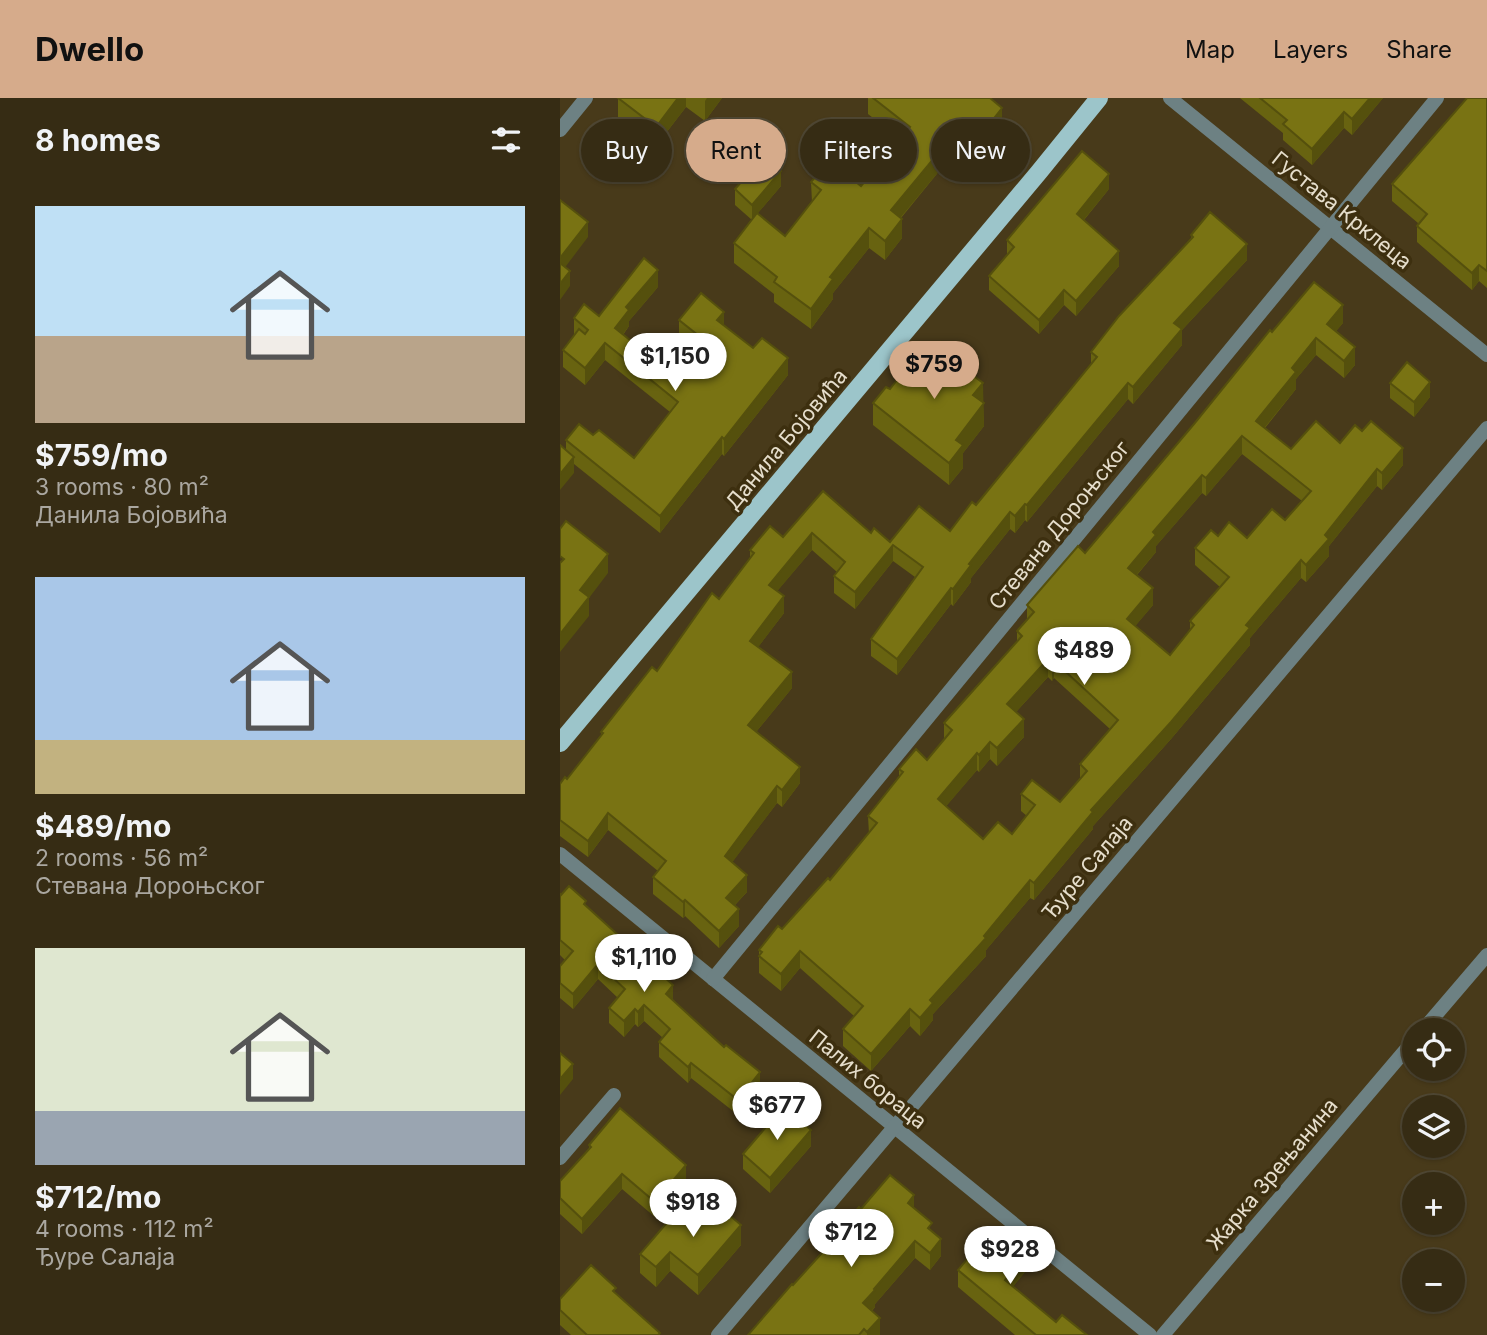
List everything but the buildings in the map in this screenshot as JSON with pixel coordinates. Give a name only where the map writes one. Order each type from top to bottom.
[{"type":"main road","name":"Данила Бојовића","points":[[560,743],[1098,98]]},
{"type":"street","points":[[560,130],[586,98]]},
{"type":"street","name":"Густава Крклеца","points":[[1170,98],[1487,355]]},
{"type":"street","name":"Стевана Дороњског","points":[[713,979],[1437,98]]},
{"type":"street","name":"Ђуре Салаја","points":[[718,1335],[1487,428]]},
{"type":"street","name":"Палих бораца","points":[[560,854],[1150,1335]]},
{"type":"street","points":[[1433,1018],[1487,955]]},
{"type":"street","name":"Жарка Зрењанина","points":[[1163,1335],[1402,1054]]},
{"type":"street","points":[[560,1158],[614,1095]]}]
